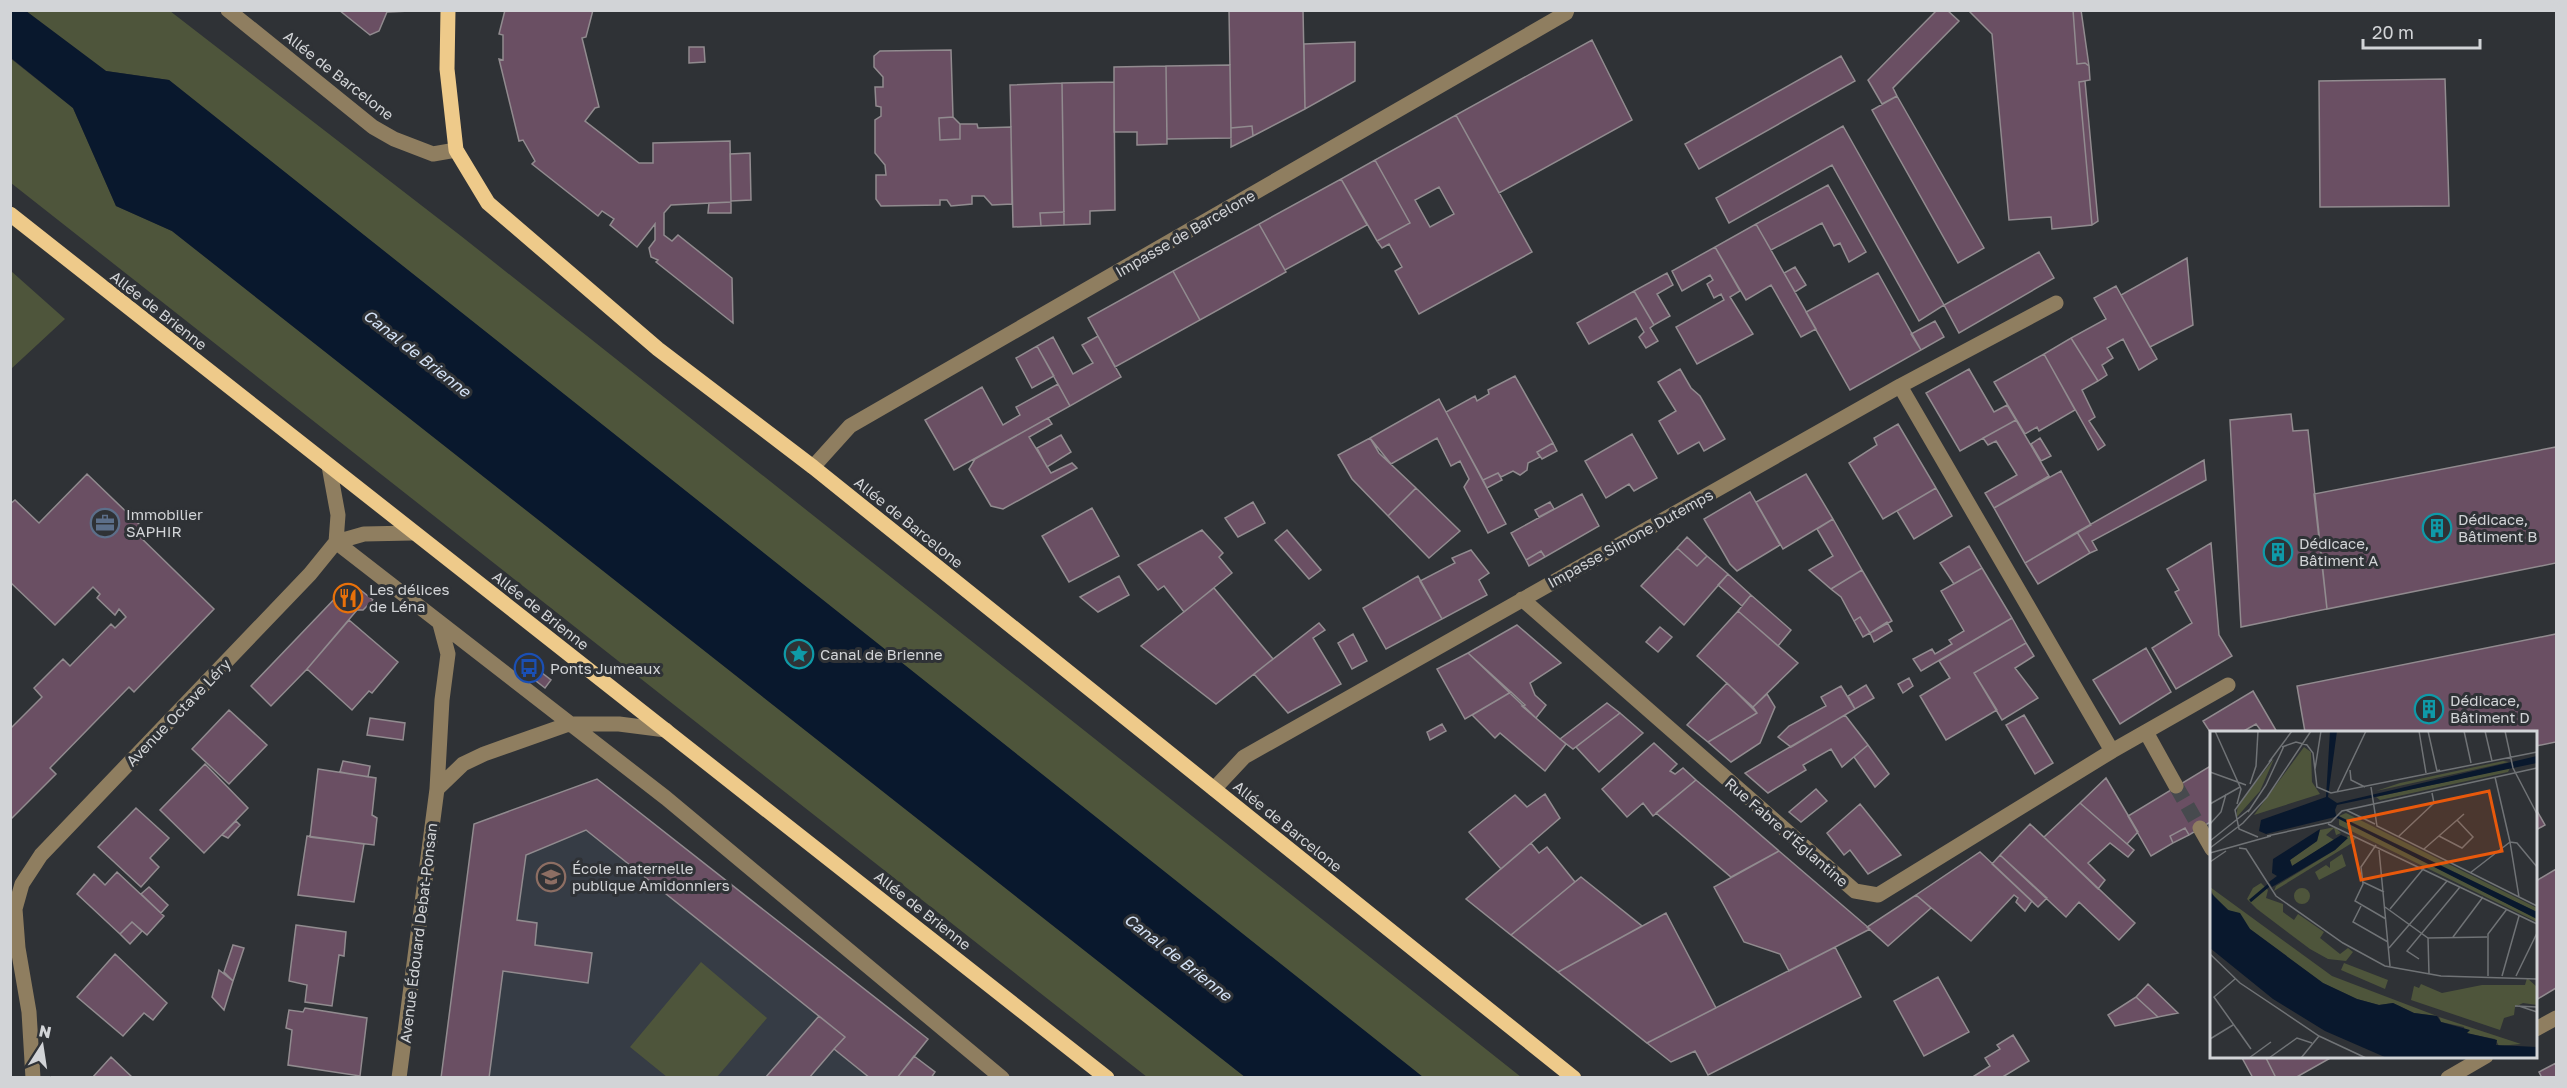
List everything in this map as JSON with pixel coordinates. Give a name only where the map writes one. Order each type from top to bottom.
[{"type":"main road","points":[[448,10],[447,69],[456,150]]},
{"type":"main road","name":"Allée de Barcelone","points":[[456,150],[488,203],[658,349],[813,467],[1574,1077]]},
{"type":"main road","name":"Allée de Brienne","points":[[10,214],[1107,1077]]},
{"type":"street","name":"Allée de Barcelone","points":[[228,10],[373,128],[433,154],[456,150]]},
{"type":"street","name":"Impasse de Barcelone","points":[[813,467],[850,426],[1556,20],[1567,10]]},
{"type":"street","name":"Impasse Simone Dutemps","points":[[1214,789],[1244,757],[1900,386],[2056,303]]},
{"type":"street","points":[[1900,386],[2112,751]]},
{"type":"street","points":[[329,466],[338,515],[336,542]]},
{"type":"street","points":[[336,542],[364,534],[412,532]]},
{"type":"street","points":[[336,542],[666,798],[1002,1077]]},
{"type":"street","name":"Avenue Octave Léry","points":[[14,947],[15,909],[22,884],[41,855],[310,574],[336,542]]},
{"type":"street","name":"Rue Fabre d'Églantine","points":[[1522,599],[1855,891],[1878,895],[2112,751],[2228,685]]},
{"type":"street","name":"Avenue Édouard Debat-Ponsan","points":[[399,1077],[436,789],[442,700],[448,654],[440,624]]},
{"type":"street","points":[[436,789],[464,764],[483,754],[569,724],[619,724],[666,730]]},
{"type":"street","points":[[2146,732],[2176,786]]},
{"type":"street","points":[[2200,828],[2210,847]]},
{"type":"street","points":[[14,947],[29,1012],[33,1077]]},
{"type":"street","points":[[2537,1028],[2556,1018]]},
{"type":"street","points":[[2448,1077],[2482,1058]]},
{"type":"shaded area","points":[[597,779],[897,1077],[441,1078],[474,824]]},
{"type":"green space","points":[[26,11],[170,11],[461,236],[1521,1077],[1422,1077],[169,80],[106,71]]},
{"type":"green space","points":[[10,58],[73,108],[116,206],[172,231],[1245,1077],[1147,1077],[11,183]]},
{"type":"green space","points":[[11,271],[65,319],[11,369]]},
{"type":"green space","points":[[701,962],[767,1018],[717,1077],[667,1077],[630,1047]]},
{"type":"water","name":"Canal de Brienne","points":[[10,11],[26,11],[106,71],[169,80],[1423,1077],[1245,1077],[172,231],[116,206],[73,108],[11,58]]},
{"type":"building","points":[[339,10],[410,11],[387,12],[379,31],[370,35]]},
{"type":"building","points":[[505,10],[593,10],[586,37],[582,38],[599,107],[595,108],[585,121],[639,163],[653,163],[653,143],[730,141],[731,202],[671,205],[664,213],[664,235],[672,241],[678,235],[732,278],[733,323],[656,262],[658,260],[651,257],[649,248],[655,240],[655,224],[637,247],[610,225],[614,219],[602,211],[598,216],[532,164],[535,161],[523,140],[519,141],[499,59],[503,60],[503,35],[499,34]]},
{"type":"building","points":[[1229,10],[1303,10],[1305,109],[1253,136],[1252,126],[1231,128]]},
{"type":"building","points":[[1937,10],[1947,10],[1959,21],[1893,88],[1897,96],[1882,104],[1868,80]]},
{"type":"building","points":[[1968,10],[2073,10],[2077,64],[2085,63],[2089,66],[2090,80],[2079,82],[2092,225],[2052,229],[2051,217],[2009,220],[1992,34]]},
{"type":"building","points":[[2073,10],[2081,10],[2089,66],[2085,63],[2077,64]]},
{"type":"building","points":[[1592,40],[1632,120],[1499,193],[1456,115]]},
{"type":"building","points":[[1355,42],[1355,81],[1305,109],[1304,44]]},
{"type":"building","points":[[689,47],[704,47],[705,62],[689,63]]},
{"type":"building","points":[[951,50],[953,117],[939,118],[940,140],[960,139],[960,124],[977,124],[978,128],[1011,127],[1012,204],[992,205],[984,196],[972,196],[972,204],[951,206],[947,200],[940,200],[940,205],[881,206],[876,199],[876,175],[886,175],[885,165],[875,153],[875,120],[881,116],[881,107],[876,106],[875,87],[883,87],[883,77],[874,67],[874,56],[880,51]]},
{"type":"building","points":[[1841,56],[1855,81],[1699,169],[1685,144]]},
{"type":"building","points":[[1230,65],[1231,138],[1167,139],[1166,66]]},
{"type":"building","points":[[1166,66],[1167,144],[1137,145],[1137,132],[1114,132],[1114,67]]},
{"type":"building","points":[[2445,79],[2449,206],[2320,207],[2319,81]]},
{"type":"building","points":[[2085,81],[2098,221],[2092,225],[2079,82]]},
{"type":"building","points":[[1114,82],[1115,210],[1090,211],[1090,224],[1064,225],[1062,83]]},
{"type":"building","points":[[1062,83],[1064,212],[1040,213],[1041,226],[1013,227],[1010,85]]},
{"type":"building","points":[[1897,96],[1984,248],[1958,263],[1872,110]]},
{"type":"building","points":[[1456,115],[1532,252],[1419,314],[1395,271],[1402,267],[1389,244],[1382,248],[1377,241],[1410,223],[1375,160]],"holes":[[[1439,187],[1454,214],[1430,227],[1415,200]]]},
{"type":"building","points":[[953,117],[960,124],[960,139],[940,140],[939,118]]},
{"type":"building","points":[[1252,126],[1253,136],[1231,147],[1231,128]]},
{"type":"building","points":[[1843,126],[1944,305],[1919,321],[1832,165],[1729,223],[1716,198]]},
{"type":"building","points":[[750,153],[751,200],[731,201],[730,154]]},
{"type":"building","points":[[1375,160],[1410,223],[1377,241],[1341,179]]},
{"type":"building","points":[[1341,179],[1367,225],[1285,270],[1259,224]]},
{"type":"building","points":[[1828,185],[1866,252],[1849,262],[1840,243],[1834,246],[1822,223],[1771,250],[1756,224]]},
{"type":"building","points":[[731,202],[731,213],[708,213],[709,203]]},
{"type":"building","points":[[1064,212],[1064,225],[1041,226],[1040,213]]},
{"type":"building","points":[[1259,224],[1286,272],[1200,320],[1173,271]]},
{"type":"building","points":[[1756,224],[1816,329],[1801,337],[1771,285],[1746,300],[1715,247]]},
{"type":"building","points":[[1715,247],[1740,291],[1730,297],[1753,334],[1697,364],[1676,327],[1724,300],[1721,294],[1714,298],[1707,284],[1713,280],[1710,275],[1682,291],[1672,271]]},
{"type":"building","points":[[2039,252],[2054,278],[1959,333],[1944,305]]},
{"type":"building","points":[[2187,258],[2193,325],[2150,347],[2121,295]]},
{"type":"building","points":[[1795,267],[1806,285],[1795,292],[1784,273]]},
{"type":"building","points":[[1173,271],[1200,320],[1115,367],[1088,318]]},
{"type":"building","points":[[1667,273],[1673,285],[1657,294],[1670,316],[1654,325],[1634,291]]},
{"type":"building","points":[[1878,273],[1921,350],[1850,390],[1806,312]]},
{"type":"building","points":[[2116,286],[2157,359],[2139,370],[2123,339],[2107,348],[2113,358],[2102,365],[2107,375],[2098,381],[2071,338],[2106,319],[2094,298]]},
{"type":"building","points":[[1634,291],[1654,325],[1650,328],[1658,341],[1646,348],[1639,337],[1644,332],[1636,318],[1589,344],[1577,323]]},
{"type":"building","points":[[1935,321],[1944,337],[1921,350],[1911,334]]},
{"type":"building","points":[[1098,336],[1121,377],[1070,406],[1037,346],[1053,337],[1073,374],[1093,363],[1082,345]]},
{"type":"building","points":[[2071,338],[2098,381],[2082,390],[2095,417],[2089,421],[2105,445],[2098,450],[2044,354]]},
{"type":"building","points":[[1037,346],[1054,376],[1032,388],[1016,358]]},
{"type":"building","points":[[2044,354],[2075,410],[2039,431],[2037,427],[2025,434],[1994,382]]},
{"type":"building","points":[[1680,369],[1691,388],[1700,396],[1725,439],[1704,451],[1699,442],[1678,454],[1659,421],[1676,411],[1658,382]]},
{"type":"building","points":[[1969,369],[1994,412],[2007,405],[2016,420],[1960,451],[1926,393]]},
{"type":"building","points":[[1515,376],[1553,443],[1537,452],[1540,457],[1528,463],[1527,470],[1520,475],[1513,471],[1501,477],[1498,473],[1483,480],[1446,412],[1475,396],[1477,401],[1489,394],[1488,390]]},
{"type":"building","points":[[1058,384],[1070,406],[954,470],[925,420],[982,387],[1003,425],[1020,415],[1016,407]]},
{"type":"building","points":[[1439,399],[1506,524],[1488,533],[1464,487],[1469,479],[1460,461],[1451,466],[1437,438],[1391,464],[1370,438]]},
{"type":"building","name":"Dédicace, Bâtiment A","points":[[2291,414],[2293,431],[2308,430],[2327,609],[2241,627],[2230,420]]},
{"type":"building","points":[[1048,418],[1052,424],[1029,437],[1051,473],[1072,463],[1077,468],[1003,509],[991,506],[969,469],[975,459]]},
{"type":"building","points":[[2016,420],[2049,476],[1994,508],[1985,493],[2017,475],[1996,441],[1988,445],[1983,438]]},
{"type":"building","points":[[1898,424],[1936,488],[1883,519],[1849,463],[1877,445],[1874,438]]},
{"type":"building","points":[[1632,434],[1657,478],[1634,491],[1629,484],[1606,498],[1585,461]]},
{"type":"building","points":[[1061,435],[1071,452],[1047,467],[1037,448]]},
{"type":"building","points":[[1370,438],[1379,453],[1416,488],[1388,516],[1352,479],[1338,455]]},
{"type":"building","points":[[2040,438],[2051,456],[2041,461],[2031,444]]},
{"type":"building","points":[[1553,443],[1557,451],[1542,459],[1537,452]]},
{"type":"building","name":"Dédicace, Bâtiment B","points":[[2556,447],[2556,563],[2327,609],[2314,494]]},
{"type":"building","points":[[2204,460],[2206,480],[2092,541],[2097,550],[2090,553],[2077,532]]},
{"type":"building","points":[[2061,471],[2091,525],[2025,563],[1994,508]]},
{"type":"building","points":[[1498,473],[1502,480],[1487,488],[1483,480]]},
{"type":"building","points":[[87,474],[141,526],[135,532],[214,609],[134,692],[129,687],[50,768],[56,774],[10,820],[10,729],[42,697],[34,688],[63,659],[70,666],[111,624],[115,628],[126,617],[119,609],[115,615],[97,598],[100,594],[93,587],[55,625],[10,582],[10,504],[15,500],[39,523]]},
{"type":"building","points":[[1806,474],[1833,519],[1783,549],[1756,502]]},
{"type":"building","points":[[1416,488],[1460,531],[1429,558],[1388,516]]},
{"type":"building","points":[[1936,488],[1952,516],[1914,539],[1897,511]]},
{"type":"building","points":[[1750,492],[1780,545],[1737,571],[1730,564],[1704,519]]},
{"type":"building","points":[[1582,494],[1599,526],[1545,557],[1541,551],[1526,560],[1511,533]]},
{"type":"building","points":[[1253,502],[1265,523],[1238,537],[1225,518]]},
{"type":"building","points":[[1550,502],[1554,509],[1539,517],[1535,510]]},
{"type":"building","points":[[1092,508],[1119,556],[1069,582],[1042,536]]},
{"type":"building","points":[[1833,519],[1862,570],[1831,589],[1809,570],[1833,556],[1817,529]]},
{"type":"building","points":[[1202,530],[1223,553],[1219,557],[1232,573],[1184,612],[1164,586],[1158,590],[1138,565]]},
{"type":"building","points":[[1287,530],[1321,570],[1309,579],[1275,540]]},
{"type":"building","points":[[2077,532],[2090,553],[2038,584],[2025,563]]},
{"type":"building","points":[[1687,537],[1707,556],[1697,566],[1677,548]]},
{"type":"building","points":[[2211,543],[2219,635],[2232,656],[2176,689],[2152,648],[2192,623],[2175,592],[2179,590],[2167,569]]},
{"type":"building","points":[[1969,546],[1982,568],[1954,584],[1940,563]]},
{"type":"building","points":[[1677,548],[1697,566],[1707,556],[1728,574],[1684,625],[1641,586]]},
{"type":"building","points":[[1471,550],[1489,573],[1479,580],[1487,595],[1442,619],[1420,581],[1455,563],[1452,558]]},
{"type":"building","points":[[1541,551],[1545,557],[1529,566],[1526,560]]},
{"type":"building","points":[[1982,568],[2012,618],[1921,671],[1913,659],[1932,649],[1935,654],[1952,644],[1949,640],[1964,631],[1941,591]]},
{"type":"building","points":[[1862,570],[1892,621],[1870,633],[1860,617],[1854,621],[1841,597],[1831,589]]},
{"type":"building","points":[[1728,574],[1751,595],[1742,606],[1718,585]]},
{"type":"building","points":[[1119,576],[1129,595],[1098,612],[1080,597]]},
{"type":"building","points":[[1418,576],[1442,619],[1386,649],[1363,608]]},
{"type":"building","points":[[358,588],[373,600],[363,610],[357,610],[307,669],[271,706],[251,686],[344,589]]},
{"type":"building","points":[[1214,588],[1273,659],[1216,704],[1141,646]]},
{"type":"building","points":[[1751,595],[1791,630],[1778,646],[1738,611]]},
{"type":"building","points":[[1738,611],[1798,663],[1753,707],[1697,656]]},
{"type":"building","points":[[1860,617],[1870,633],[1863,637],[1854,621]]},
{"type":"building","points":[[2012,618],[2026,643],[1974,673],[1997,710],[1946,740],[1920,696],[1950,678],[1939,661]]},
{"type":"building","points":[[349,620],[398,662],[372,693],[369,691],[352,710],[307,669]]},
{"type":"building","points":[[1887,622],[1892,631],[1874,642],[1870,633]]},
{"type":"building","points":[[1319,623],[1325,630],[1313,638],[1341,684],[1288,713],[1254,674]]},
{"type":"building","points":[[1517,625],[1561,663],[1530,683],[1535,695],[1546,705],[1536,718],[1468,653]]},
{"type":"building","points":[[1660,627],[1672,637],[1658,652],[1646,642]]},
{"type":"building","points":[[1353,634],[1367,661],[1352,669],[1338,643]]},
{"type":"building","name":"Dédicace, Bâtiment D","points":[[2556,634],[2556,742],[2537,746],[2537,731],[2305,731],[2297,686]]},
{"type":"building","points":[[2026,643],[2034,656],[2015,668],[2038,698],[2002,720],[1974,673]]},
{"type":"building","points":[[2146,648],[2171,692],[2120,724],[2093,680]]},
{"type":"building","points":[[1468,653],[1511,692],[1465,719],[1437,669]]},
{"type":"building","points":[[537,669],[551,680],[545,688],[531,677]]},
{"type":"building","points":[[1909,678],[1913,686],[1903,693],[1898,684]]},
{"type":"building","points":[[1727,683],[1757,713],[1708,742],[1687,725]]},
{"type":"building","points":[[1866,685],[1874,698],[1855,709],[1848,696]]},
{"type":"building","points":[[1841,686],[1855,709],[1791,747],[1778,737],[1789,726],[1826,706],[1821,697]]},
{"type":"building","points":[[2253,691],[2276,731],[2261,731],[2256,724],[2244,731],[2210,732],[2203,721]]},
{"type":"building","points":[[1511,692],[1525,705],[1522,706],[1566,744],[1545,771],[1500,733],[1495,738],[1472,715]]},
{"type":"building","points":[[1767,694],[1775,707],[1760,743],[1731,762],[1708,742],[1757,713],[1753,707]]},
{"type":"building","points":[[1607,703],[1620,713],[1573,749],[1560,739]]},
{"type":"building","points":[[229,710],[267,745],[229,784],[192,749]]},
{"type":"building","points":[[1620,713],[1643,733],[1599,772],[1576,747]]},
{"type":"building","points":[[1845,715],[1868,745],[1842,767],[1831,749],[1803,765],[1806,770],[1768,793],[1745,773]]},
{"type":"building","points":[[2024,715],[2053,763],[2035,774],[2006,725]]},
{"type":"building","points":[[370,718],[405,723],[403,740],[367,735]]},
{"type":"building","points":[[1442,724],[1446,731],[1430,740],[1427,732]]},
{"type":"building","points":[[1654,743],[1677,764],[1670,771],[1675,774],[1683,768],[1696,780],[1653,816],[1643,803],[1627,817],[1602,789]]},
{"type":"building","points":[[1868,745],[1889,774],[1875,787],[1854,757]]},
{"type":"building","points":[[343,761],[370,766],[368,777],[340,772]]},
{"type":"building","points":[[205,764],[248,808],[204,853],[160,810]]},
{"type":"building","points":[[2210,766],[2210,822],[2189,835],[2185,828],[2170,836],[2173,843],[2151,856],[2128,816]]},
{"type":"building","points":[[318,769],[376,778],[372,815],[377,818],[374,845],[310,837]]},
{"type":"building","points":[[2106,778],[2138,832],[2127,844],[2080,803]]},
{"type":"building","points":[[597,779],[928,1039],[897,1078],[870,1078],[834,1049],[845,1037],[586,830],[526,855],[517,920],[537,923],[535,945],[592,953],[588,983],[503,971],[489,1078],[441,1078],[474,824]]},
{"type":"building","points":[[1696,780],[1779,851],[1731,877],[1656,813]]},
{"type":"building","points":[[1816,789],[1827,801],[1801,822],[1789,812]]},
{"type":"building","points":[[1545,794],[1560,818],[1501,869],[1469,832],[1515,795],[1527,807]]},
{"type":"building","points":[[2080,803],[2134,850],[2128,857],[2110,843],[2088,863],[2105,880],[2098,889],[2044,837]]},
{"type":"building","points":[[1860,804],[1901,855],[1868,874],[1850,850],[1844,855],[1827,833]]},
{"type":"building","points":[[136,808],[169,838],[150,858],[159,867],[141,887],[98,847]]},
{"type":"building","points":[[2537,811],[2545,825],[2537,829]]},
{"type":"building","points":[[236,821],[240,825],[228,838],[222,835]]},
{"type":"building","points":[[2030,824],[2135,923],[2119,940],[2079,902],[2066,917],[2000,855]]},
{"type":"building","points":[[2185,828],[2189,835],[2173,843],[2170,836]]},
{"type":"building","points":[[307,836],[364,844],[354,902],[298,895]]},
{"type":"building","points":[[1531,843],[1539,853],[1547,847],[1575,882],[1511,935],[1466,899]]},
{"type":"building","points":[[1779,851],[1870,929],[1789,971],[1780,954],[1744,942],[1714,887]]},
{"type":"building","points":[[1980,852],[2032,901],[2025,911],[2016,902],[2018,898],[2014,895],[1971,941],[1916,895]]},
{"type":"building","points":[[2000,855],[2047,898],[2038,907],[1992,864]]},
{"type":"building","points":[[2556,869],[2556,988],[2537,999],[2537,880]]},
{"type":"building","points":[[117,872],[164,916],[147,935],[132,922],[120,934],[77,894],[94,874],[105,885]]},
{"type":"building","points":[[1581,877],[1642,926],[1558,972],[1511,935]]},
{"type":"building","points":[[149,887],[168,905],[161,913],[141,894]]},
{"type":"building","points":[[1916,895],[1931,908],[1888,946],[1867,927]]},
{"type":"building","points":[[1666,913],[1716,1008],[1647,1043],[1558,972]]},
{"type":"building","points":[[132,922],[142,931],[130,944],[120,934]]},
{"type":"building","points":[[296,925],[346,932],[344,956],[339,955],[332,1006],[305,1002],[307,985],[289,981]]},
{"type":"building","points":[[233,945],[244,948],[233,981],[224,972]]},
{"type":"building","points":[[1835,947],[1861,997],[1708,1075],[1695,1051],[1671,1062],[1647,1043]]},
{"type":"building","points":[[115,954],[167,1003],[153,1020],[144,1013],[123,1036],[77,997]]},
{"type":"building","points":[[219,970],[233,981],[224,1010],[212,997]]},
{"type":"building","points":[[1938,977],[1969,1032],[1924,1056],[1894,1001]]},
{"type":"building","points":[[2148,984],[2178,1013],[2158,1017],[2136,997]]},
{"type":"building","points":[[2136,997],[2158,1017],[2115,1026],[2108,1015]]},
{"type":"building","points":[[305,1008],[367,1018],[360,1076],[288,1065],[292,1030],[286,1028],[289,1010],[303,1012]]},
{"type":"building","points":[[819,1016],[845,1037],[809,1078],[765,1078]]},
{"type":"building","points":[[2013,1035],[2029,1061],[2001,1078],[1971,1078],[1990,1066],[1985,1058],[2000,1049],[1997,1045]]},
{"type":"building","points":[[914,1056],[935,1072],[931,1078],[897,1078]]},
{"type":"building","points":[[111,1057],[133,1078],[92,1078]]},
{"type":"building","points":[[2242,1058],[2266,1058],[2276,1078],[2253,1078]]},
{"type":"building","points":[[2266,1058],[2330,1058],[2295,1078],[2276,1078]]},
{"type":"building","points":[[2556,1063],[2556,1078],[2542,1078],[2539,1072]]},
{"type":"tunnel","points":[[2176,786],[2200,828]]},
{"type":"place","name":"Immobilier SAPHIR","points":[[105,523]]},
{"type":"place","name":"Dédicace, Bâtiment B","points":[[2437,528]]},
{"type":"place","name":"Dédicace, Bâtiment A","points":[[2278,552]]},
{"type":"place","name":"Les délices de Léna","points":[[348,598]]},
{"type":"place","name":"Canal de Brienne","points":[[799,654]]},
{"type":"place","name":"Ponts Jumeaux","points":[[529,668]]},
{"type":"place","name":"Dédicace, Bâtiment D","points":[[2429,709]]},
{"type":"place","name":"École maternelle publique Amidonniers","points":[[551,877]]}]
